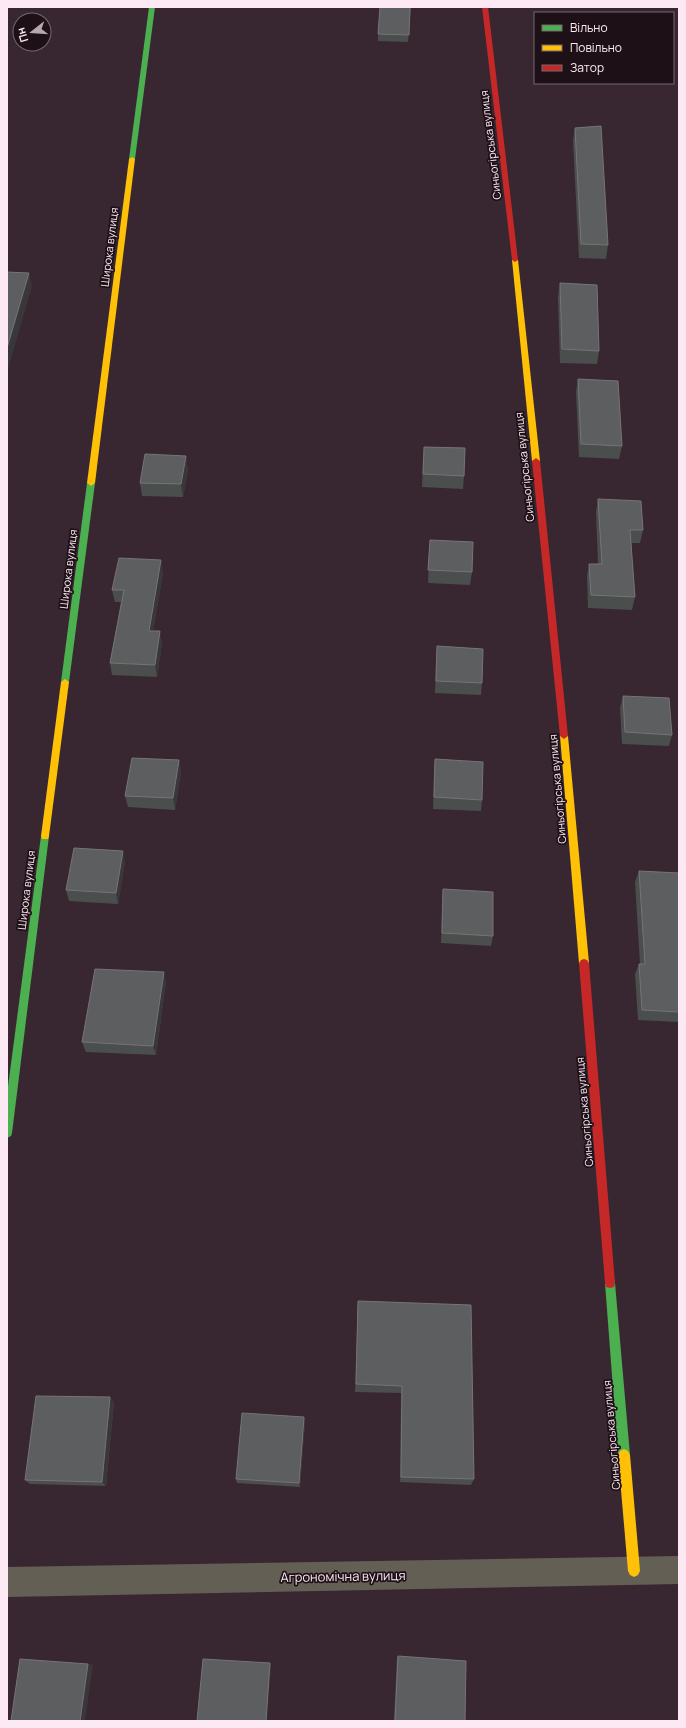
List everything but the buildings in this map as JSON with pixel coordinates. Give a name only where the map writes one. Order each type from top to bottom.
[{"type":"street","name":"Широка вулиця","points":[[7,1133],[152,7]]},
{"type":"street","name":"Синьогірська вулиця","points":[[485,7],[507,186],[567,763],[634,1571]]},
{"type":"street","name":"Агрономічна вулиця","points":[[7,1582],[679,1570]]},
{"type":"traffic: fast","points":[[132,159],[152,7]]},
{"type":"traffic: fast","points":[[65,682],[91,483]]},
{"type":"traffic: fast","points":[[7,1133],[45,836]]},
{"type":"traffic: fast","points":[[610,1283],[624,1455]]},
{"type":"traffic: slow","points":[[91,483],[132,159]]},
{"type":"traffic: slow","points":[[515,260],[536,461]]},
{"type":"traffic: slow","points":[[45,836],[65,682]]},
{"type":"traffic: slow","points":[[564,736],[584,963]]},
{"type":"traffic: slow","points":[[624,1455],[634,1571]]},
{"type":"traffic: jam","points":[[485,7],[515,260]]},
{"type":"traffic: jam","points":[[536,461],[564,736]]},
{"type":"traffic: jam","points":[[584,963],[610,1283]]}]
